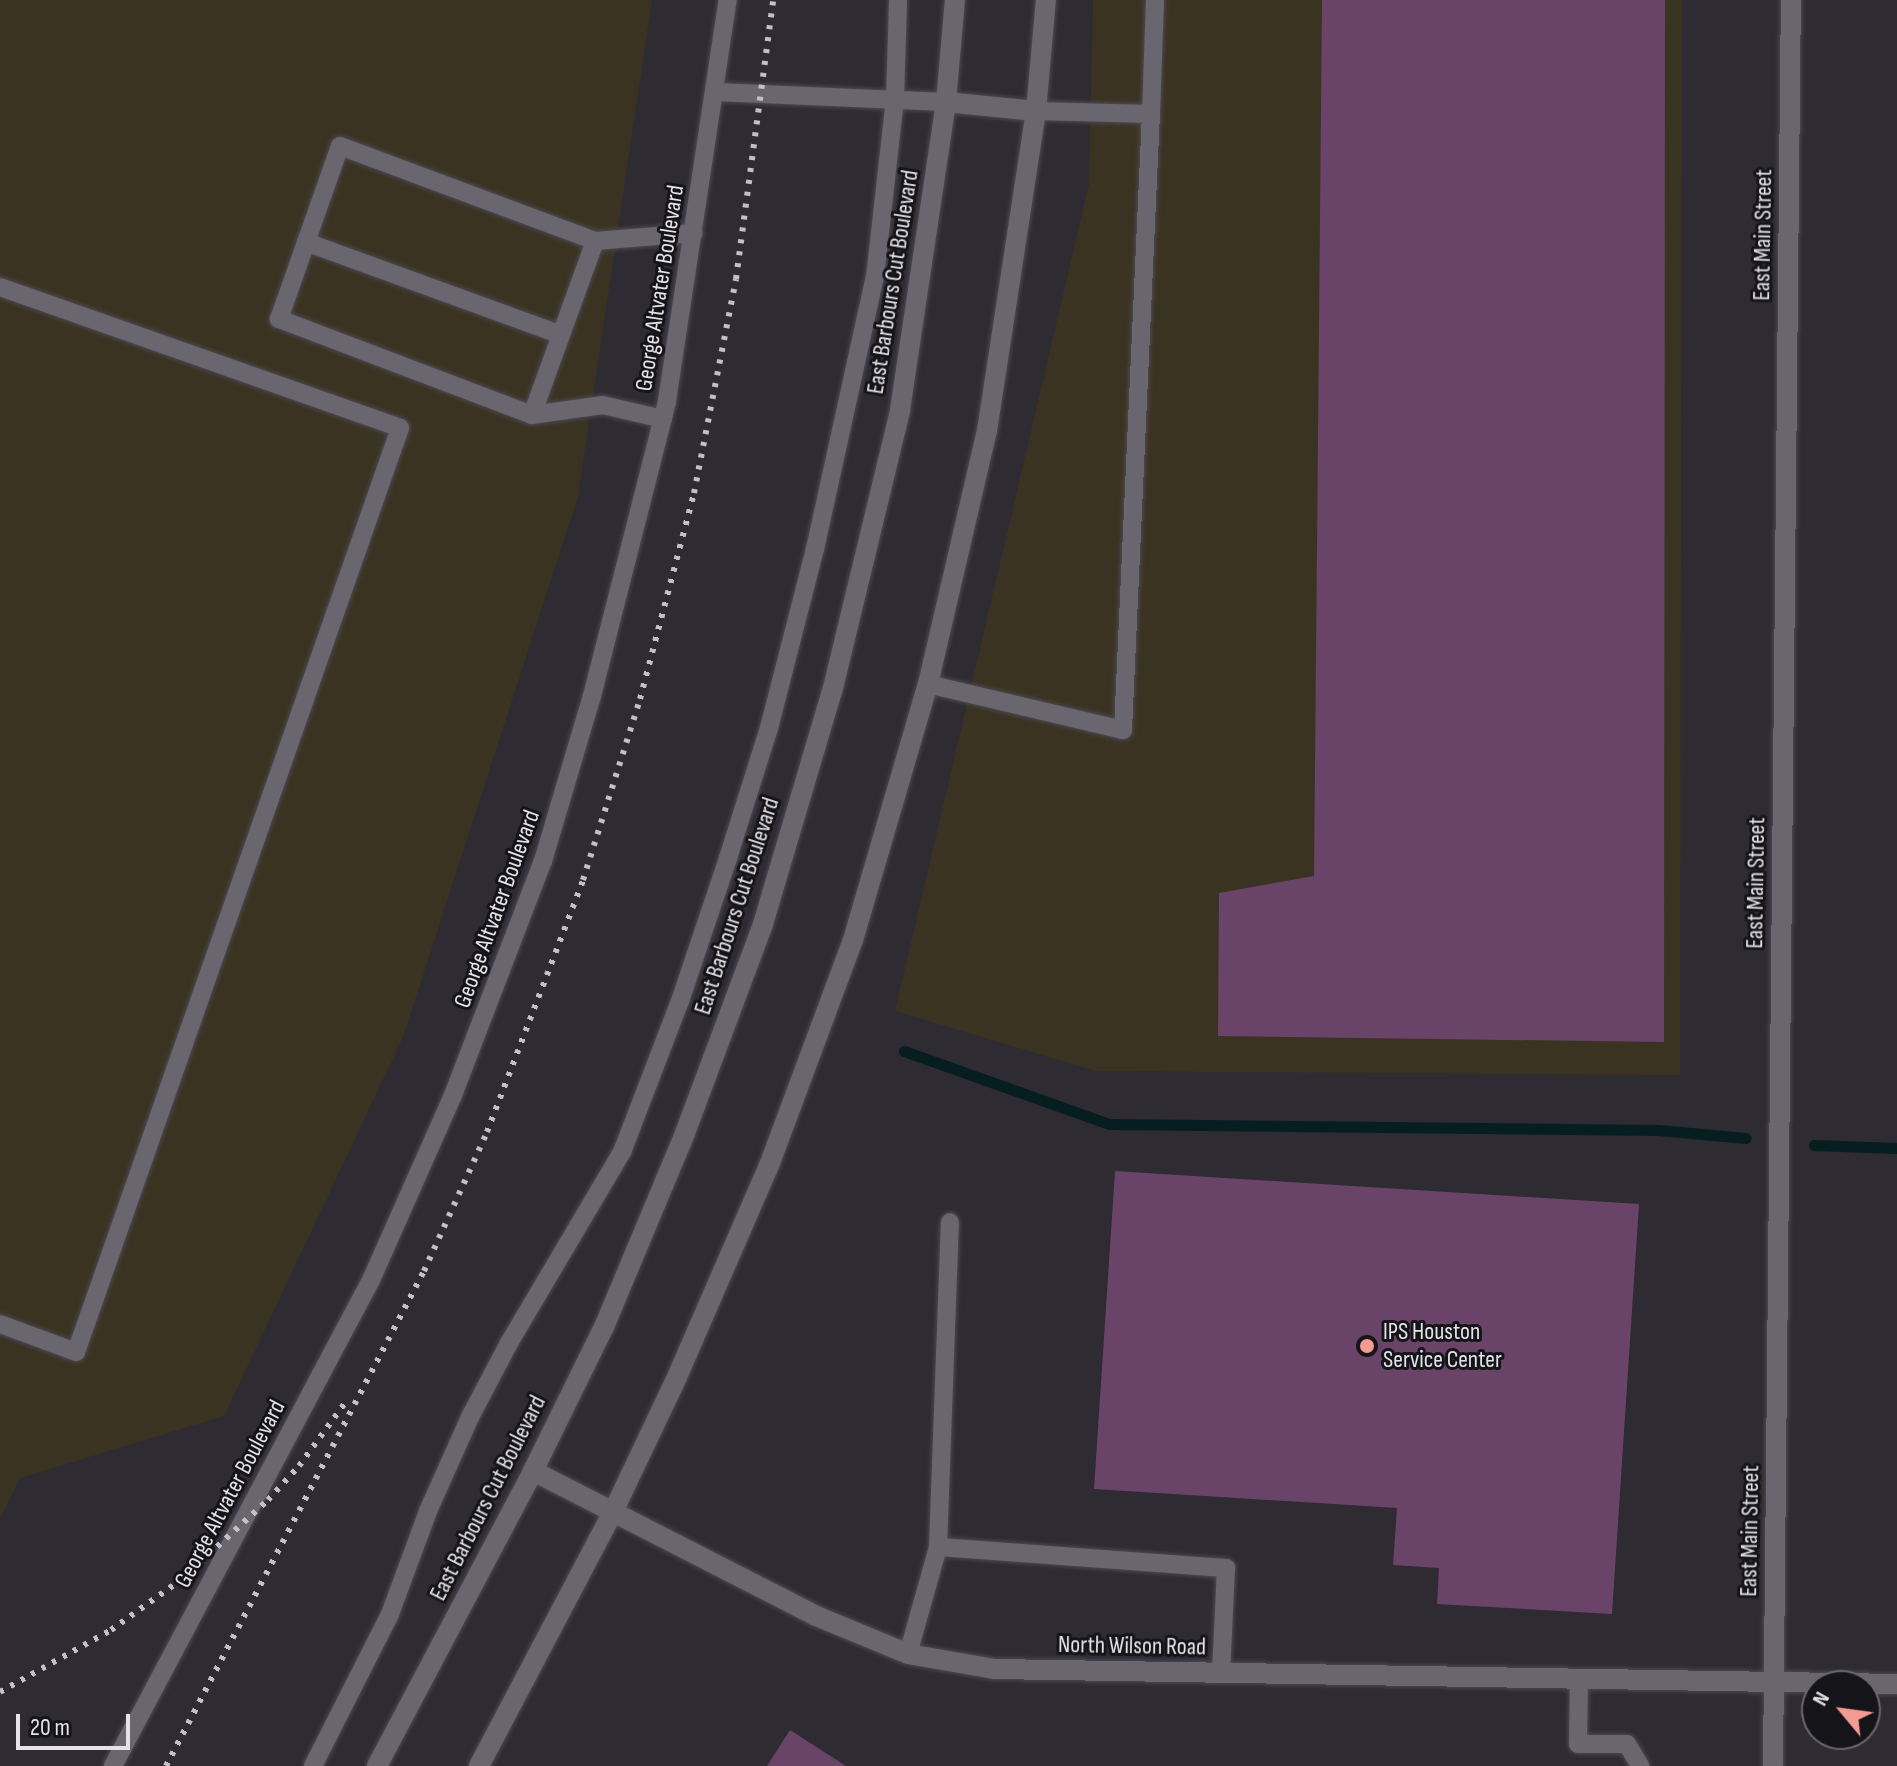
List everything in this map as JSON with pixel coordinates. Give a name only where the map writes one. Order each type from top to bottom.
[{"type":"street","name":"East Barbours Cut Boulevard","points":[[377,1766],[533,1471],[604,1327],[685,1133],[763,924],[833,688],[900,410],[946,102],[955,0]]},
{"type":"street","points":[[479,1766],[613,1512],[770,1163],[853,940],[928,684],[987,431],[1036,111],[1046,0]]},
{"type":"street","name":"East Main Street","points":[[1773,1766],[1791,0]]},
{"type":"street","points":[[946,102],[1036,111]]},
{"type":"street","name":"North Wilson Road","points":[[533,1471],[814,1615],[908,1654],[994,1669],[1897,1684]]},
{"type":"lane","name":"George Altvater Boulevard","points":[[113,1766],[372,1278],[453,1095],[543,861],[592,696],[663,419],[716,92],[726,0]]},
{"type":"lane","points":[[313,1766],[390,1614],[428,1511],[470,1417],[509,1343],[622,1152],[680,1001],[769,728],[815,549],[875,277],[895,98],[898,0]]},
{"type":"lane","points":[[928,684],[1123,730],[1155,0]]},
{"type":"lane","points":[[716,92],[946,102]]},
{"type":"lane","points":[[1036,111],[1151,114]]},
{"type":"lane","points":[[663,419],[603,405],[532,415],[279,319],[340,146],[595,241],[694,233]]},
{"type":"lane","points":[[532,415],[595,241]]},
{"type":"lane","points":[[306,242],[561,335]]},
{"type":"lane","points":[[0,287],[400,428],[76,1352],[0,1324]]},
{"type":"lane","points":[[908,1654],[938,1547],[950,1222]]},
{"type":"lane","points":[[938,1547],[1226,1568],[1221,1673]]},
{"type":"lane","points":[[1579,1679],[1578,1744],[1627,1744],[1640,1766]]},
{"type":"shaded area","points":[[0,0],[652,0],[578,496],[403,1037],[224,1416],[20,1478],[0,1519]]},
{"type":"shaded area","points":[[1093,0],[1682,0],[1680,1075],[1096,1071],[895,1011],[1089,184]]},
{"type":"building","points":[[1322,0],[1665,0],[1664,1042],[1218,1036],[1219,893],[1314,876]]},
{"type":"building","name":"IPS Houston Service Center","points":[[1115,1171],[1639,1204],[1612,1614],[1437,1604],[1439,1568],[1393,1565],[1397,1508],[1094,1489]]},
{"type":"building","points":[[790,1730],[846,1766],[767,1766]]},
{"type":"waterway","points":[[904,1051],[1109,1124],[1658,1130],[1746,1138]]},
{"type":"waterway","points":[[1814,1145],[1897,1148]]},
{"type":"railway","points":[[166,1766],[424,1271],[487,1132],[583,880],[640,699],[694,493],[736,279],[773,0]]},
{"type":"railway","points":[[0,1692],[111,1630],[182,1579],[268,1500],[299,1466],[345,1403]]},
{"type":"place","name":"IPS Houston Service Center","points":[[1367,1346]]}]
